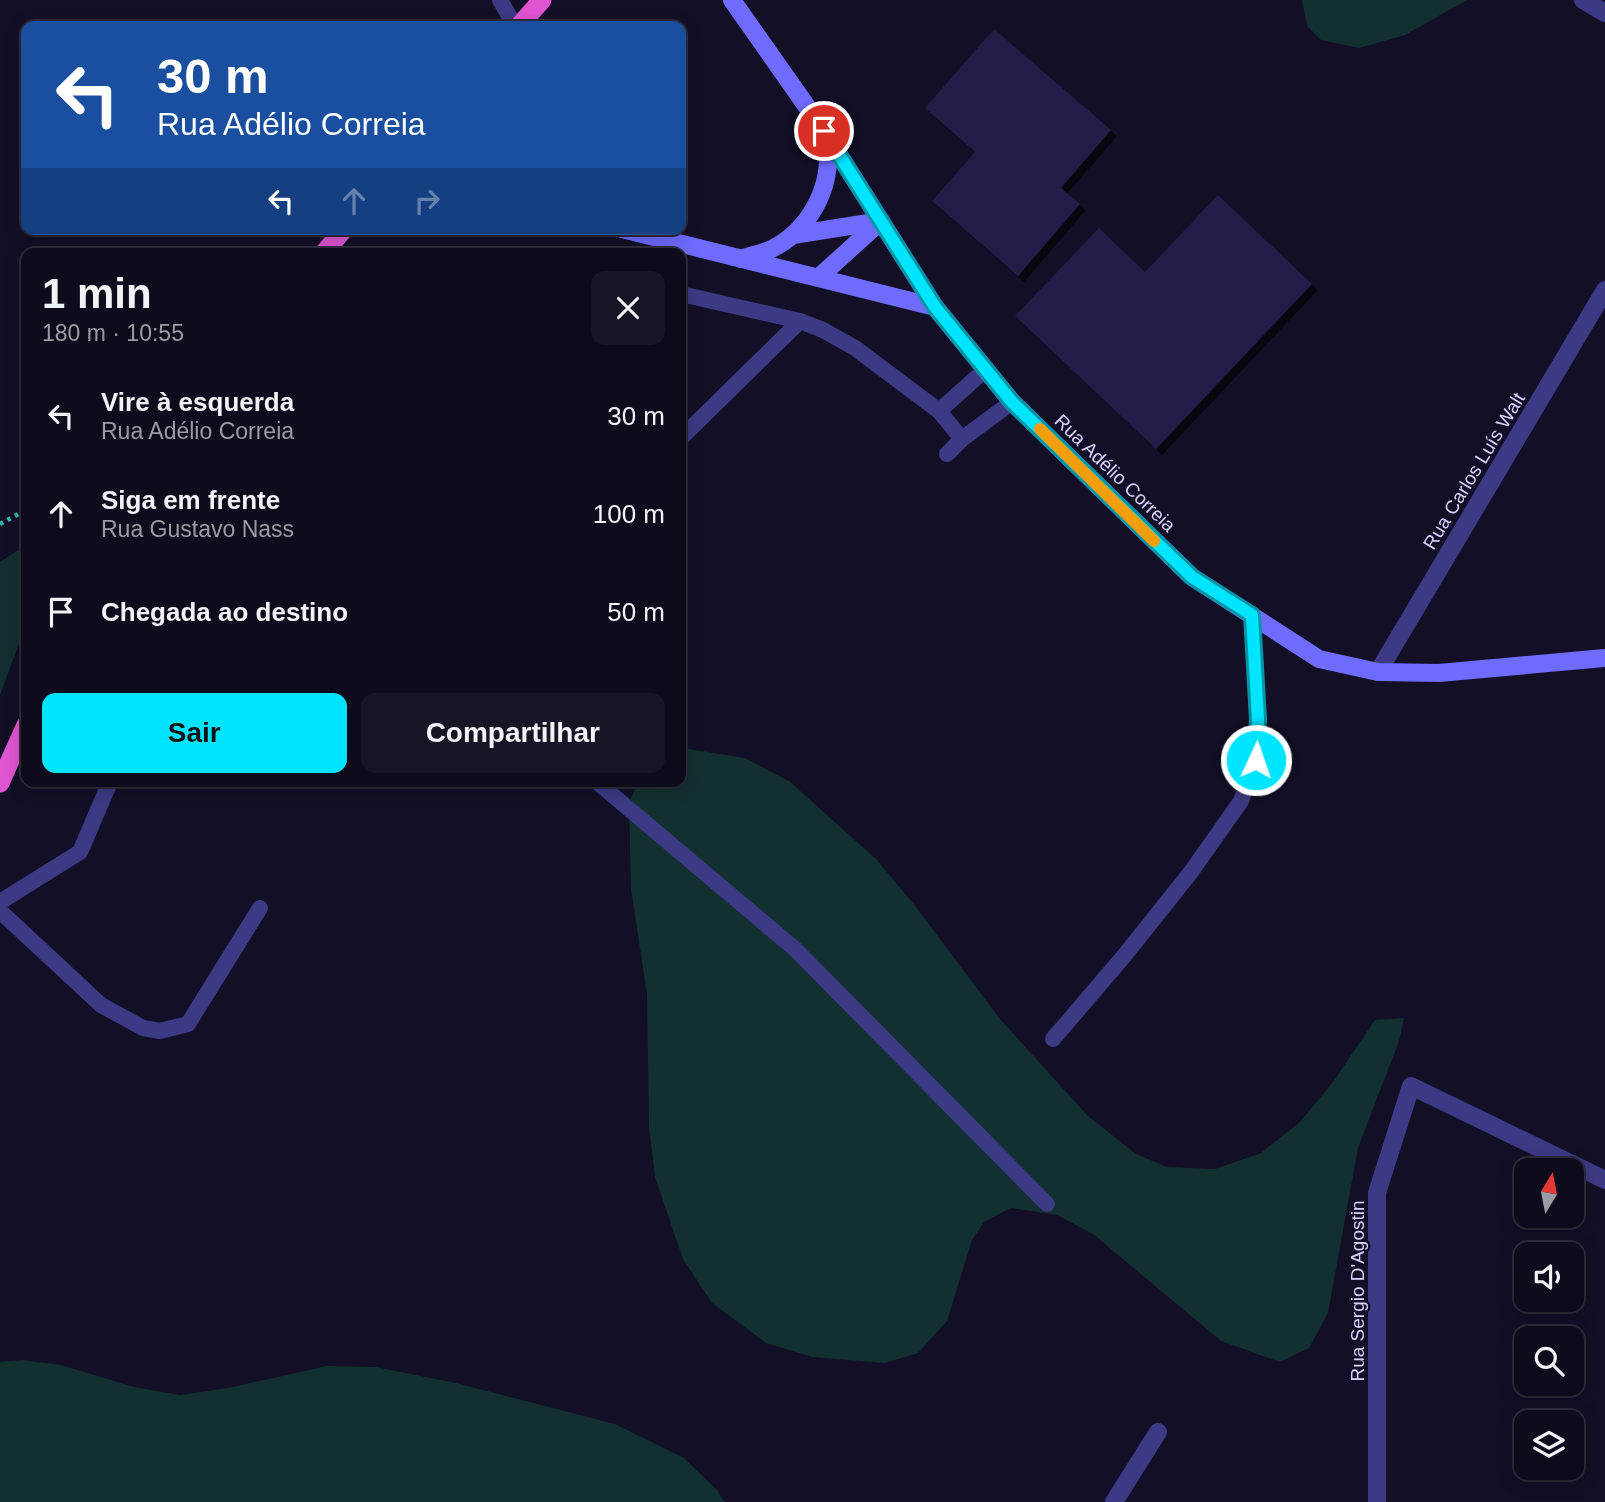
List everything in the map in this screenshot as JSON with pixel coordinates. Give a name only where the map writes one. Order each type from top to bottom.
[{"type":"highway","points":[[522,21],[542,0]]},
{"type":"highway","points":[[0,783],[21,736]]},
{"type":"main road","name":"Rua Adélio Correia","points":[[732,0],[824,131],[935,307],[985,370],[1012,402],[1192,577],[1319,659],[1378,673],[1439,673],[1605,658]]},
{"type":"main road","points":[[741,259],[768,251],[793,235],[812,213],[824,187],[828,159],[824,131]]},
{"type":"main road","points":[[793,235],[881,220]]},
{"type":"main road","points":[[818,278],[881,220]]},
{"type":"main road","points":[[646,235],[935,307]]},
{"type":"street","points":[[1583,0],[1605,13]]},
{"type":"street","name":"Rua Carlos Luís Walt","points":[[1378,673],[1605,290]]},
{"type":"street","name":"Rua Sergio D'Agostin","points":[[1377,1502],[1377,1193],[1411,1086],[1605,1180]]},
{"type":"street","points":[[1114,1502],[1158,1432]]},
{"type":"lane","points":[[500,0],[514,21]]},
{"type":"lane","points":[[686,295],[800,321],[824,330],[855,348],[939,411],[962,439]]},
{"type":"lane","points":[[686,433],[800,321]]},
{"type":"lane","points":[[939,411],[985,370]]},
{"type":"lane","points":[[947,454],[962,439],[1012,402]]},
{"type":"lane","points":[[1053,1039],[1183,882],[1241,801],[1256,760],[1258,719],[1252,615]]},
{"type":"lane","points":[[0,902],[79,852],[108,787]]},
{"type":"lane","points":[[603,787],[795,949],[1048,1204]]},
{"type":"lane","points":[[0,911],[101,1004],[143,1028],[160,1031],[188,1024],[260,908]]},
{"type":"path","points":[[0,524],[21,513]]},
{"type":"green space","points":[[1302,0],[1467,0],[1405,35],[1359,48],[1321,40],[1307,26]]},
{"type":"green space","points":[[21,548],[21,638],[0,695],[0,562]]},
{"type":"green space","points":[[686,748],[745,758],[789,781],[876,859],[912,902],[1000,1019],[1088,1116],[1136,1154],[1167,1167],[1215,1169],[1261,1153],[1300,1122],[1333,1082],[1375,1020],[1404,1018],[1399,1041],[1358,1148],[1328,1313],[1309,1348],[1280,1362],[1221,1341],[1093,1234],[1057,1215],[1011,1208],[984,1222],[972,1240],[947,1321],[918,1353],[885,1363],[812,1357],[766,1343],[712,1303],[683,1259],[655,1177],[649,1126],[647,994],[631,889],[629,803],[636,787],[686,787]]},
{"type":"green space","points":[[22,1360],[61,1365],[134,1387],[180,1395],[228,1388],[327,1366],[376,1367],[456,1383],[615,1424],[684,1458],[717,1490],[724,1502],[0,1502],[0,1362]]},
{"type":"building","points":[[994,29],[1111,130],[1061,188],[1080,204],[1018,276],[932,201],[975,152],[925,108]]},
{"type":"building","points":[[1218,195],[1312,284],[1156,449],[1015,316],[1099,228],[1145,272]]},
{"type":"slow traffic","points":[[1040,429],[1154,541]]},
{"type":"route","points":[[824,131],[935,307],[1012,402],[1192,577],[1252,615],[1258,719],[1256,760]]}]
